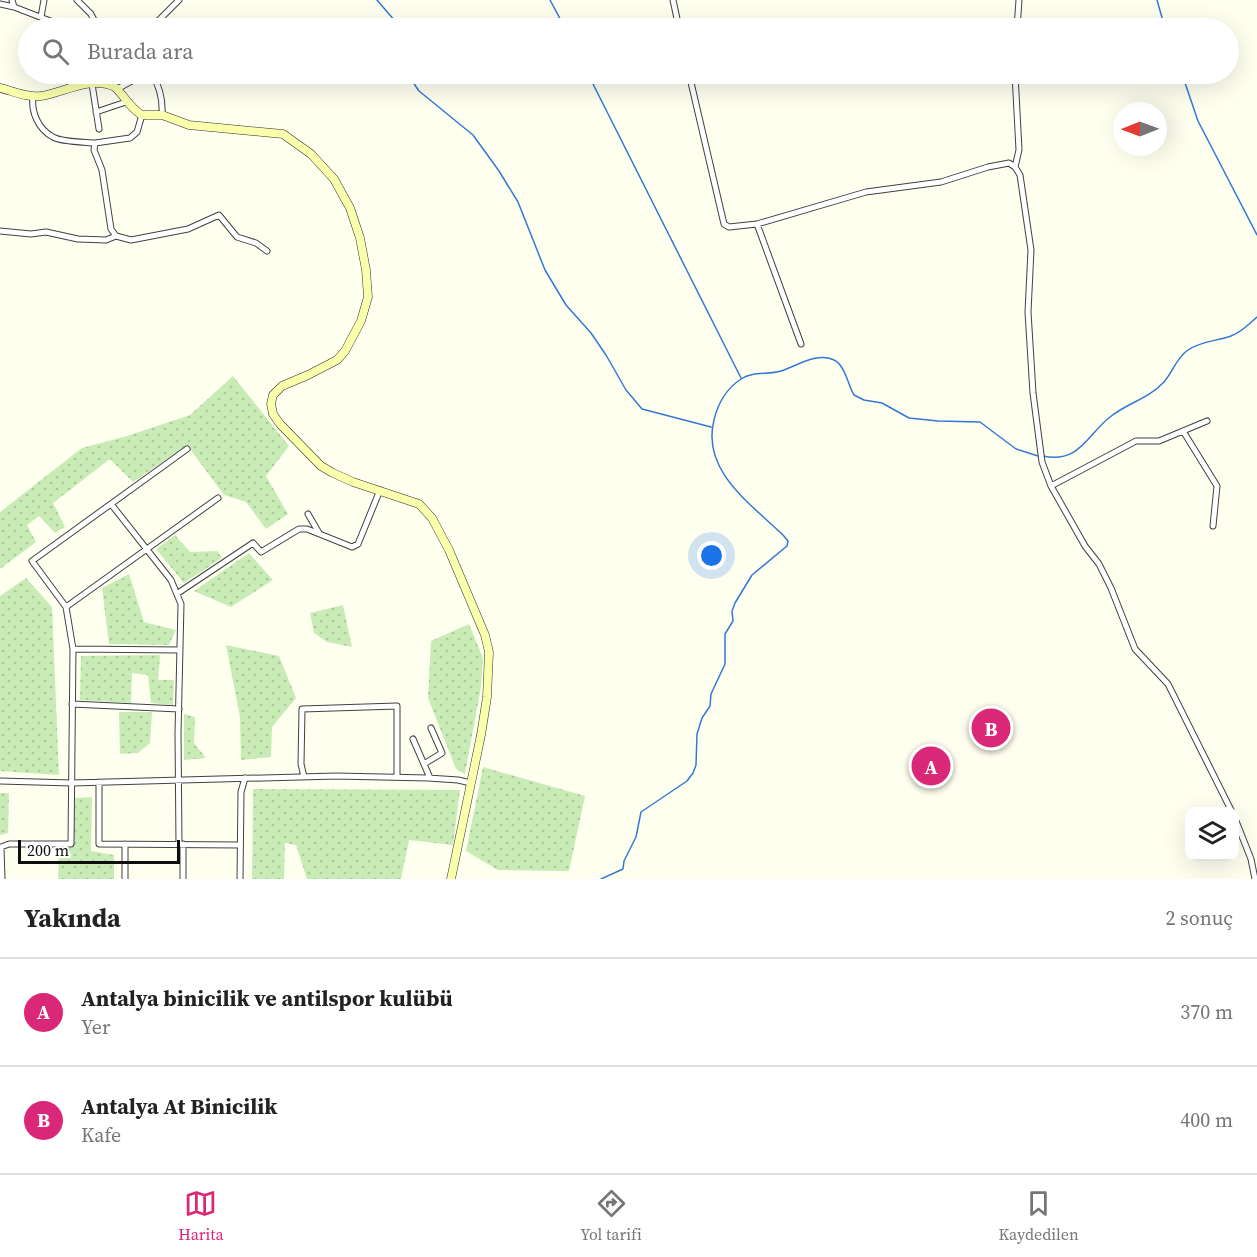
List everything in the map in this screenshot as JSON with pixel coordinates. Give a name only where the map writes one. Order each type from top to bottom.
[{"type":"street","points":[[0,4],[13,3],[41,17],[44,0]]},
{"type":"street","points":[[77,0],[93,18]]},
{"type":"street","points":[[161,18],[179,0]]},
{"type":"street","points":[[673,0],[677,18]]},
{"type":"street","points":[[1018,18],[1019,0]]},
{"type":"street","points":[[0,88],[42,96],[82,84],[111,85],[142,115],[162,115],[189,125],[283,134],[311,154],[334,179],[342,192],[360,238],[366,270],[366,306],[361,321],[345,351],[337,360],[282,387],[273,395],[271,405],[273,414],[280,424],[321,466],[353,482],[419,504],[432,518],[449,550],[486,635],[489,677],[481,735],[451,879]]},
{"type":"street","points":[[92,84],[99,129]]},
{"type":"street","points":[[117,89],[126,84]]},
{"type":"street","points":[[157,84],[163,104],[162,115]]},
{"type":"street","points":[[691,84],[724,224],[729,227],[757,224],[866,192],[941,182],[1009,163],[1015,167],[1020,175],[1031,250],[1028,312],[1033,393],[1041,462],[1051,486],[1085,546],[1101,568],[1135,649],[1168,684],[1230,807]]},
{"type":"street","points":[[1015,167],[1019,150],[1016,84]]},
{"type":"street","points":[[33,96],[32,105],[36,119],[54,138],[95,143],[130,138],[137,132],[142,115]]},
{"type":"street","points":[[96,112],[126,102]]},
{"type":"street","points":[[95,143],[94,150],[102,170],[111,229],[116,236]]},
{"type":"street","points":[[0,231],[31,234],[46,232],[106,240],[116,236],[131,240],[188,229],[219,215],[237,237],[256,243],[267,250]]},
{"type":"street","points":[[757,224],[801,344]]},
{"type":"street","points":[[1051,486],[1137,441],[1159,441],[1207,421]]},
{"type":"street","points":[[1183,431],[1217,486],[1213,526]]},
{"type":"street","points":[[2,879],[1,847],[9,844],[71,844],[74,649],[66,607],[32,561],[187,449]]},
{"type":"street","points":[[178,593],[253,543],[261,552],[299,529],[307,529],[352,547],[357,544],[381,490]]},
{"type":"street","points":[[66,607],[218,498]]},
{"type":"street","points":[[111,504],[171,580],[181,604],[179,709],[183,879]]},
{"type":"street","points":[[308,514],[320,534]]},
{"type":"street","points":[[74,649],[180,650]]},
{"type":"street","points":[[72,704],[179,709]]},
{"type":"street","points":[[304,777],[301,764],[302,709],[397,706],[397,777]]},
{"type":"street","points":[[424,764],[442,753],[431,729]]},
{"type":"street","points":[[413,739],[430,778]]},
{"type":"street","points":[[0,781],[72,783],[245,778],[397,777],[458,780],[471,783]]},
{"type":"street","points":[[240,879],[241,792],[245,778]]},
{"type":"street","points":[[99,782],[99,844],[240,845]]},
{"type":"street","points":[[1239,829],[1251,859],[1255,879]]},
{"type":"street","points":[[124,844],[124,879]]},
{"type":"green space","points":[[233,376],[289,446],[266,476],[288,514],[266,529],[246,502],[224,495],[187,445],[133,482],[110,459],[53,503],[65,527],[55,533],[39,516],[27,525],[36,542],[0,569],[0,512],[82,448],[190,415]]},
{"type":"green space","points":[[175,535],[190,552],[217,551],[222,558],[184,583],[156,549]]},
{"type":"green space","points":[[249,553],[273,580],[231,607],[194,591]]},
{"type":"green space","points":[[129,574],[144,622],[176,630],[169,645],[109,644],[102,588]]},
{"type":"green space","points":[[26,578],[52,607],[59,775],[0,771],[0,596]]},
{"type":"green space","points":[[343,605],[352,647],[327,642],[314,633],[310,613]]},
{"type":"green space","points":[[469,624],[483,658],[481,687],[465,774],[456,769],[428,698],[431,641]]},
{"type":"green space","points":[[226,645],[279,656],[296,698],[272,727],[271,757],[241,760],[240,717]]},
{"type":"green space","points":[[160,655],[158,680],[174,680],[173,705],[151,703],[148,675],[132,673],[131,703],[80,700],[81,656]]},
{"type":"green space","points":[[119,712],[152,712],[150,743],[138,753],[120,754]]},
{"type":"green space","points":[[184,714],[195,717],[194,743],[206,758],[184,760]]},
{"type":"green space","points":[[483,767],[585,796],[569,871],[498,870],[466,851]]},
{"type":"green space","points":[[253,789],[460,790],[453,845],[409,840],[401,879],[307,879],[296,845],[285,843],[284,879],[252,879]]},
{"type":"green space","points":[[0,793],[9,793],[8,833],[0,835]]},
{"type":"green space","points":[[92,797],[91,851],[114,855],[114,879],[58,879],[59,850],[73,847],[75,798]]},
{"type":"waterway","points":[[377,0],[392,18]]},
{"type":"waterway","points":[[550,0],[560,18]]},
{"type":"waterway","points":[[1157,0],[1162,18]]},
{"type":"waterway","points":[[414,84],[419,91],[473,135],[499,171],[518,202],[545,270],[566,305],[591,333],[626,390],[642,409],[711,427]]},
{"type":"waterway","points":[[593,84],[741,378]]},
{"type":"waterway","points":[[1185,84],[1198,121],[1257,235]]},
{"type":"waterway","points":[[1043,456],[1065,456],[1074,452],[1110,417],[1158,388],[1180,357],[1188,350],[1235,334],[1257,317]]},
{"type":"waterway","points":[[601,879],[623,869],[624,861],[636,837],[641,812],[687,781],[693,773],[696,765],[697,734],[702,718],[710,706],[711,694],[725,664],[725,634],[733,621],[732,611],[735,603],[752,575],[787,546],[788,541],[783,535],[732,485],[715,455],[712,438],[714,420],[720,402],[731,387],[750,375],[781,371],[814,359],[827,358],[838,363],[854,395],[864,400],[882,403],[909,418],[980,422],[1016,449],[1038,456]]},
{"type":"place","name":"Antalya At Binicilik","points":[[991,728]]},
{"type":"place","name":"Antalya binicilik ve antilspor kulübü","points":[[931,766]]}]
